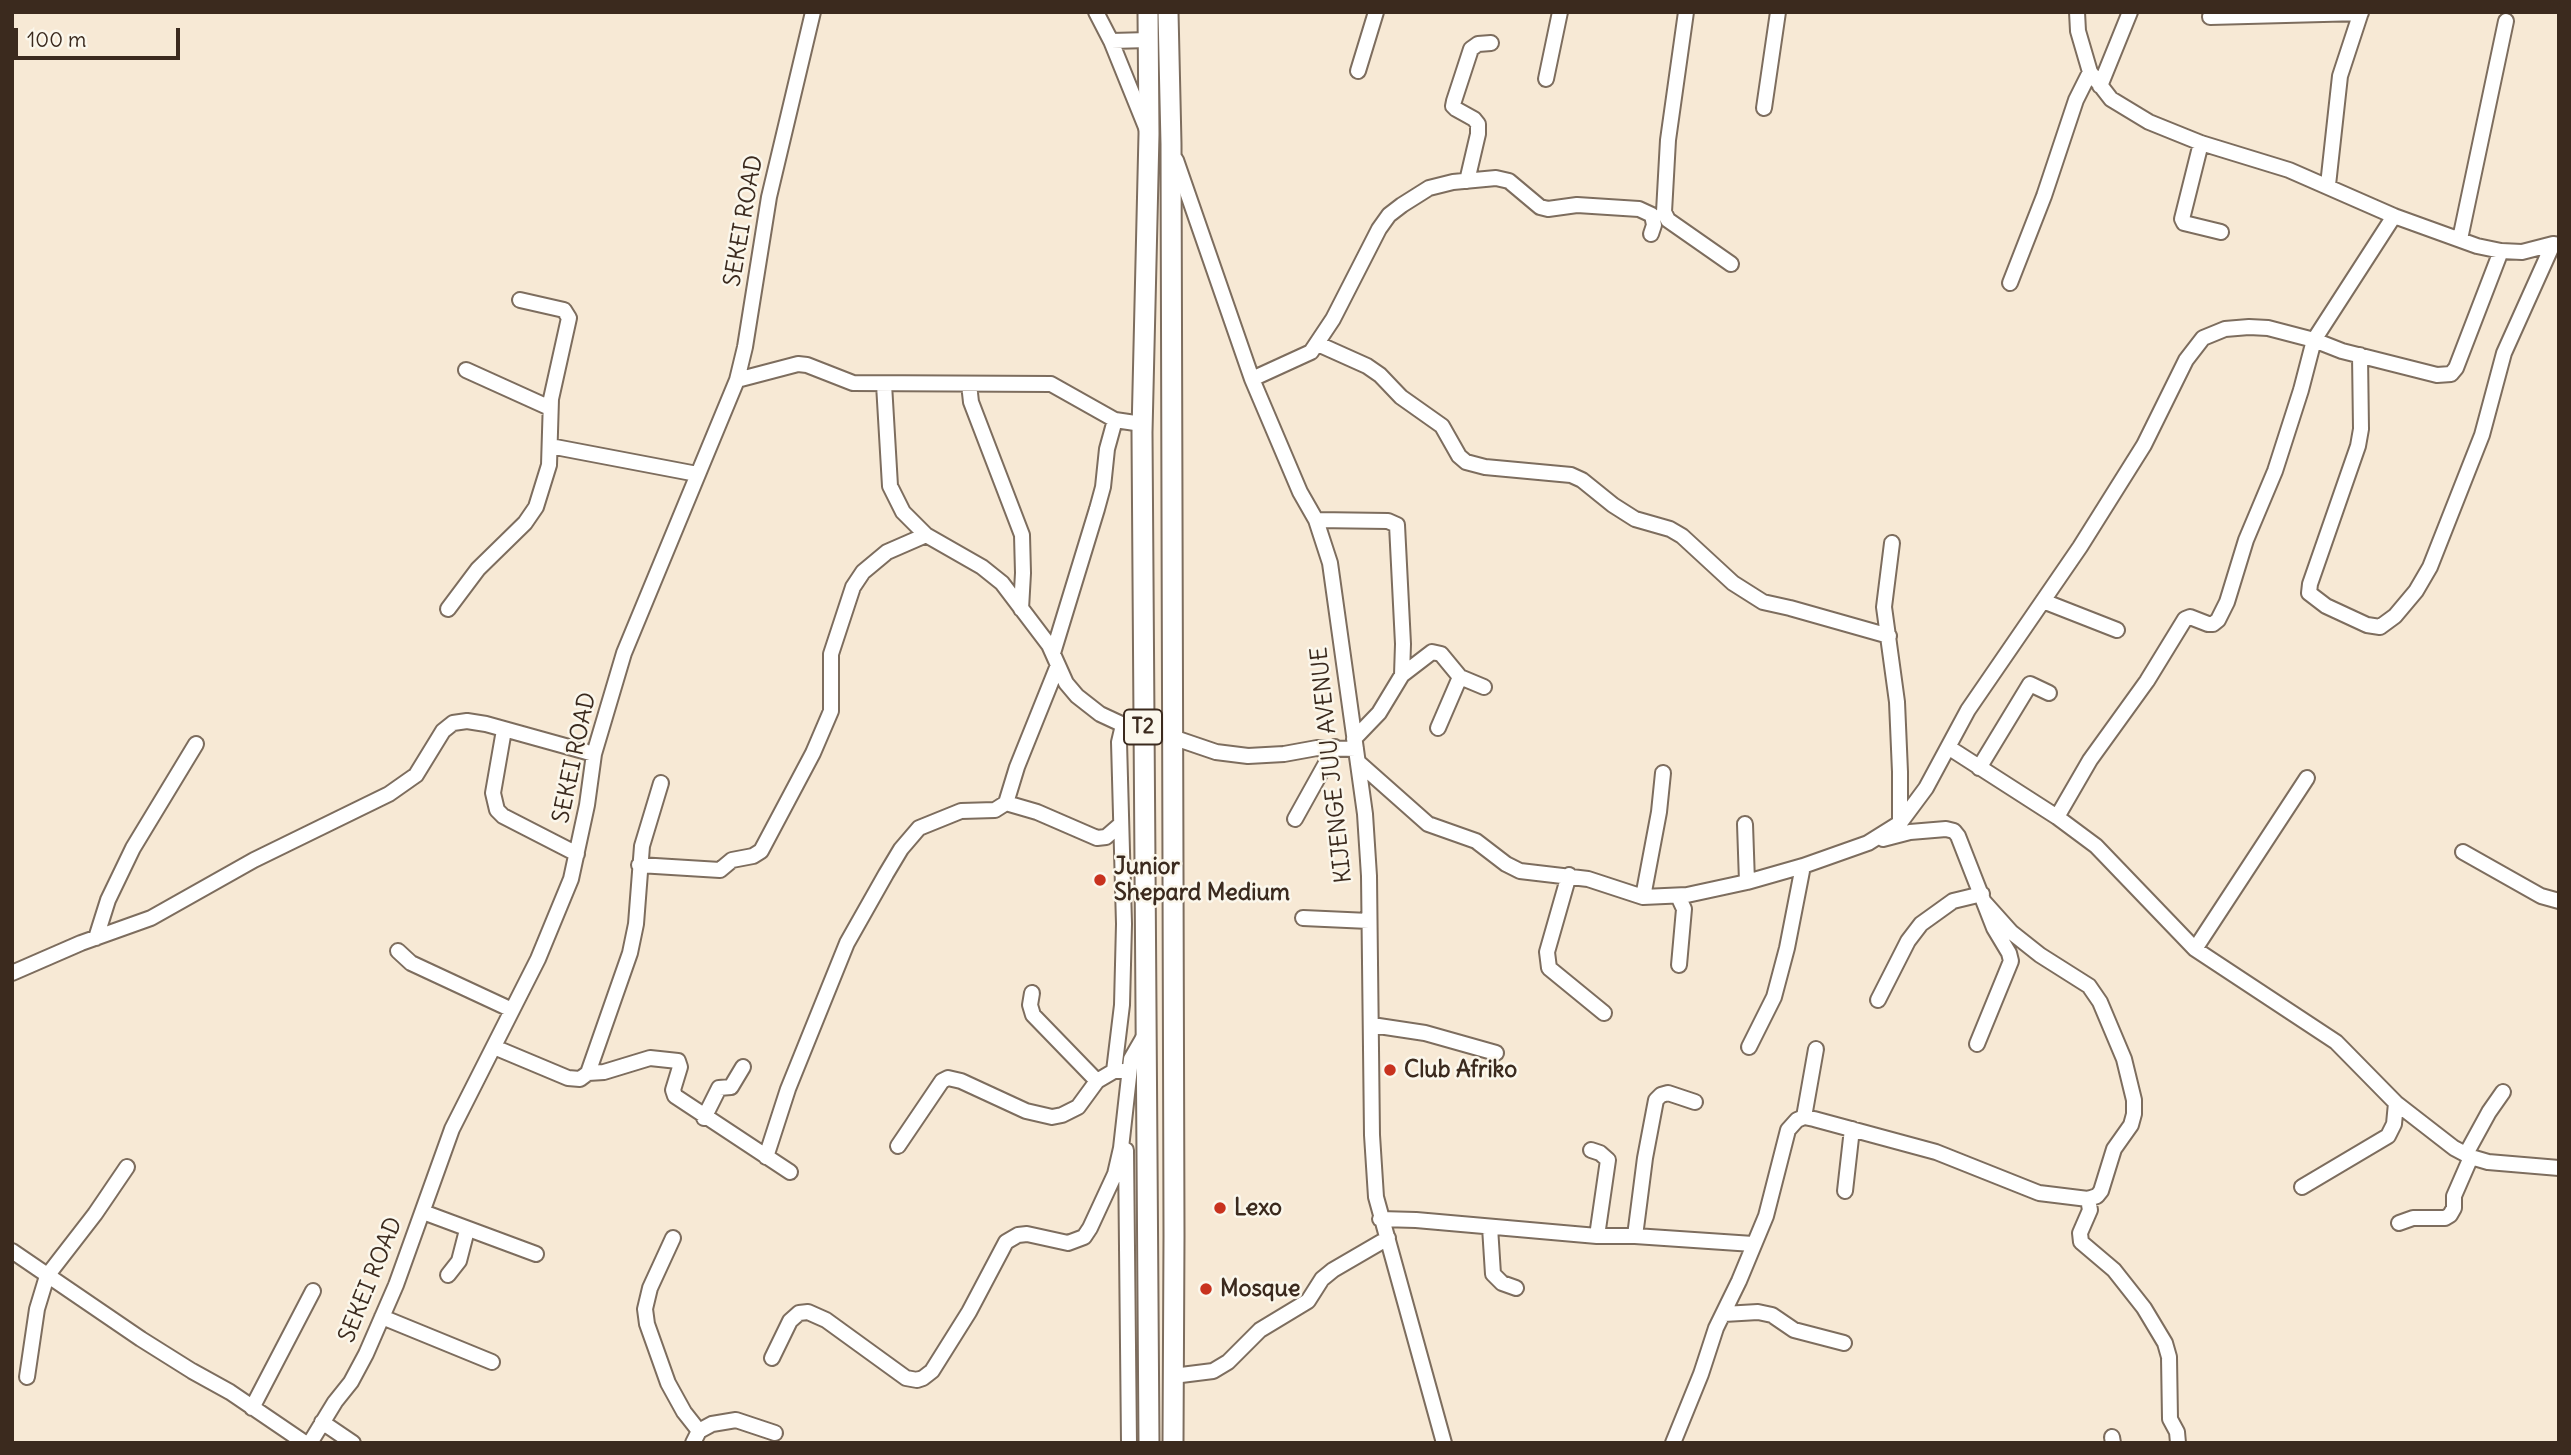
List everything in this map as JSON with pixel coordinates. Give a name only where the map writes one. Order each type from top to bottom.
[{"type":"highway","name":"T2","points":[[1148,12],[1149,134],[1142,428],[1149,1443]]},
{"type":"highway","name":"T2","points":[[1168,12],[1171,144],[1173,1443]]},
{"type":"highway","points":[[1144,357],[1171,359]]},
{"type":"highway","points":[[1142,428],[1172,436]]},
{"type":"street","name":"SEKEI ROAD","points":[[307,1443],[351,1382],[382,1317],[452,1129],[561,908],[577,854],[594,754],[624,653],[737,380],[769,197],[813,12]]},
{"type":"street","points":[[1096,12],[1111,41],[1149,134]]},
{"type":"street","points":[[1358,71],[1377,12]]},
{"type":"street","points":[[1546,79],[1560,12]]},
{"type":"street","points":[[1686,12],[1668,141],[1664,212],[1668,220],[1731,264]]},
{"type":"street","points":[[1764,108],[1778,12]]},
{"type":"street","points":[[2077,12],[2078,31],[2090,72],[2111,99],[2150,122],[2201,142],[2289,170],[2394,216],[2460,239],[2501,251],[2522,252],[2556,245]]},
{"type":"street","points":[[2100,86],[2130,12]]},
{"type":"street","points":[[2210,16],[2361,13],[2340,76],[2328,185]]},
{"type":"street","points":[[2460,239],[2506,21]]},
{"type":"street","points":[[1111,41],[1149,40]]},
{"type":"street","points":[[1467,181],[1478,124],[1453,106],[1471,49],[1478,44],[1491,43]]},
{"type":"street","points":[[2010,283],[2044,196],[2076,100],[2090,72]]},
{"type":"street","points":[[2201,142],[2182,219],[2185,223],[2221,232]]},
{"type":"street","name":"KIJENGE JUU AVENUE","points":[[1171,144],[1252,379],[1300,492],[1317,520],[1333,578],[1366,826],[1373,1172],[1380,1219],[1388,1238],[1444,1443]]},
{"type":"street","points":[[1252,379],[1301,358],[1318,344],[1379,229],[1389,215],[1429,188],[1496,178],[1509,181],[1540,207],[1548,209],[1577,205],[1639,209],[1652,215],[1654,225],[1651,234]]},
{"type":"street","points":[[2057,817],[2090,760],[2147,681],[2185,619],[2190,617],[2208,624],[2218,620],[2227,602],[2246,540],[2275,471],[2314,340],[2394,216]]},
{"type":"street","points":[[2360,355],[2361,429],[2358,446],[2309,593],[2326,606],[2367,625],[2380,627],[2395,616],[2416,591],[2430,567],[2482,435],[2504,353],[2556,245]]},
{"type":"street","points":[[1868,843],[1900,822],[1926,788],[1968,710],[2043,601],[2144,445],[2186,360],[2203,338],[2225,329],[2268,328],[2314,340],[2342,351],[2437,375],[2451,374],[2456,368],[2501,251]]},
{"type":"street","points":[[448,608],[478,569],[525,523],[536,507],[549,465],[550,408],[569,318],[564,310],[520,300]]},
{"type":"street","points":[[1318,344],[1367,366],[1380,375],[1401,397],[1442,426],[1459,456],[1466,462],[1485,467],[1571,475],[1582,480],[1635,519],[1670,529],[1682,536],[1733,583],[1763,602],[1889,636]]},
{"type":"street","points":[[737,380],[798,364],[853,383],[1054,384],[1115,420],[1142,428]]},
{"type":"street","points":[[466,370],[550,408]]},
{"type":"street","points":[[884,384],[890,486],[903,512],[926,535],[992,573],[1056,659],[1066,683],[1077,696],[1100,714],[1143,734]]},
{"type":"street","points":[[969,384],[971,402],[1022,535],[1021,609]]},
{"type":"street","points":[[766,1157],[788,1089],[847,943],[901,849],[919,828],[937,820],[961,811],[995,810],[1006,803],[1056,659],[1103,488],[1107,449],[1115,420]]},
{"type":"street","points":[[550,446],[697,474]]},
{"type":"street","points":[[1317,520],[1388,521],[1397,525],[1402,675]]},
{"type":"street","points":[[639,864],[720,870],[730,861],[753,856],[761,851],[813,753],[831,711],[831,654],[853,587],[863,572],[887,552],[926,535]]},
{"type":"street","points":[[1892,543],[1884,607],[1894,670],[1899,735],[1900,822]]},
{"type":"street","points":[[2043,601],[2117,630]]},
{"type":"street","points":[[1356,750],[1402,675],[1425,657],[1436,652],[1460,677],[1484,687]]},
{"type":"street","points":[[1438,728],[1460,677]]},
{"type":"street","points":[[1979,768],[2030,684],[2049,692]]},
{"type":"street","points":[[12,973],[151,918],[254,860],[399,788],[421,769],[443,731],[453,723],[473,722],[594,754]]},
{"type":"street","points":[[1123,725],[1119,737],[1124,924],[1121,1071],[1125,1112],[1129,1443]]},
{"type":"street","points":[[504,730],[493,793],[497,810],[502,816],[577,854]]},
{"type":"street","points":[[1172,737],[1216,752],[1248,756],[1335,747],[1356,750],[1428,824],[1476,841],[1506,864],[1520,871],[1540,875],[1569,875],[1643,897],[1678,896],[1747,881],[1910,832],[1946,829],[1954,831],[1994,928],[2009,953],[2011,964],[1977,1044]]},
{"type":"street","points":[[96,938],[108,900],[133,848],[196,744]]},
{"type":"street","points":[[1295,819],[1335,747]]},
{"type":"street","points":[[1948,747],[2057,817],[2105,853],[2195,948],[2336,1042],[2396,1103],[2423,1126],[2469,1156],[2497,1163],[2559,1168]]},
{"type":"street","points":[[1643,897],[1663,773]]},
{"type":"street","points":[[2195,948],[2307,778]]},
{"type":"street","points":[[588,1073],[631,953],[642,846],[661,783]]},
{"type":"street","points":[[1006,803],[1037,812],[1097,838],[1106,837],[1121,824]]},
{"type":"street","points":[[1745,824],[1747,881]]},
{"type":"street","points":[[2463,852],[2541,896],[2559,901]]},
{"type":"street","points":[[1749,1047],[1777,984],[1803,866]]},
{"type":"street","points":[[1569,875],[1547,952],[1549,968],[1604,1013]]},
{"type":"street","points":[[1678,896],[1684,909],[1679,965]]},
{"type":"street","points":[[1878,1000],[1908,941],[1921,924],[1953,901],[1983,898]]},
{"type":"street","points":[[1673,1443],[1716,1328],[1766,1216],[1788,1130],[1797,1121],[1804,1117],[1950,1156],[2028,1190],[2088,1199],[2097,1196],[2101,1191],[2114,1149],[2131,1125],[2134,1114],[2134,1100],[2124,1059],[2100,1002],[2088,986],[2040,955],[2011,932],[1983,898]]},
{"type":"street","points":[[1303,918],[1369,921]]},
{"type":"street","points":[[398,951],[416,965],[512,1010]]},
{"type":"street","points":[[1032,993],[1032,1015],[1097,1081]]},
{"type":"street","points":[[1372,1025],[1426,1033],[1496,1053]]},
{"type":"street","points":[[898,1146],[942,1081],[947,1078],[961,1081],[1026,1111],[1062,1115],[1078,1107],[1097,1081],[1121,1071],[1146,1034]]},
{"type":"street","points":[[494,1047],[568,1078],[580,1079],[588,1073],[604,1072],[650,1058],[675,1059],[680,1067],[673,1095],[704,1118],[790,1172]]},
{"type":"street","points":[[1804,1117],[1816,1049]]},
{"type":"street","points":[[704,1118],[720,1087],[731,1087],[743,1067]]},
{"type":"street","points":[[2399,1223],[2413,1218],[2445,1218],[2450,1215],[2469,1156],[2489,1112],[2503,1092]]},
{"type":"street","points":[[1635,1236],[1645,1158],[1657,1100],[1668,1093],[1695,1102]]},
{"type":"street","points":[[2302,1187],[2388,1136],[2394,1124],[2396,1103]]},
{"type":"street","points":[[772,1358],[790,1321],[799,1313],[808,1312],[826,1320],[906,1378],[923,1378],[932,1371],[969,1312],[1006,1242],[1017,1235],[1027,1234],[1068,1243],[1084,1237],[1115,1174],[1125,1112]]},
{"type":"street","points":[[1845,1191],[1852,1129]]},
{"type":"street","points":[[1591,1150],[1608,1160],[1597,1236]]},
{"type":"street","points":[[27,1377],[37,1309],[47,1276],[127,1167]]},
{"type":"street","points":[[2088,1199],[2090,1210],[2080,1233],[2081,1242],[2114,1270],[2144,1308],[2165,1343],[2169,1357],[2170,1419],[2177,1432],[2178,1443]]},
{"type":"street","points":[[423,1212],[536,1254]]},
{"type":"street","points":[[1380,1219],[1597,1236],[1753,1244]]},
{"type":"street","points":[[1490,1227],[1493,1274],[1503,1283],[1516,1288]]},
{"type":"street","points":[[448,1275],[459,1261],[467,1230]]},
{"type":"street","points":[[673,1238],[647,1299],[647,1324],[667,1383],[696,1437],[712,1424],[736,1420],[775,1433]]},
{"type":"street","points":[[1173,1376],[1213,1371],[1228,1362],[1260,1330],[1308,1301],[1322,1279],[1333,1270],[1388,1238]]},
{"type":"street","points":[[12,1251],[141,1339],[307,1443]]},
{"type":"street","points":[[252,1408],[313,1291]]},
{"type":"street","points":[[1724,1314],[1758,1312],[1772,1315],[1794,1329],[1844,1343]]},
{"type":"street","points":[[382,1317],[492,1362]]},
{"type":"street","points":[[322,1422],[353,1443]]},
{"type":"place","name":"Junior Shepard Medium","points":[[1100,880]]},
{"type":"place","name":"Club Afriko","points":[[1390,1070]]},
{"type":"place","name":"Lexo","points":[[1220,1208]]},
{"type":"place","name":"Mosque","points":[[1206,1289]]}]
